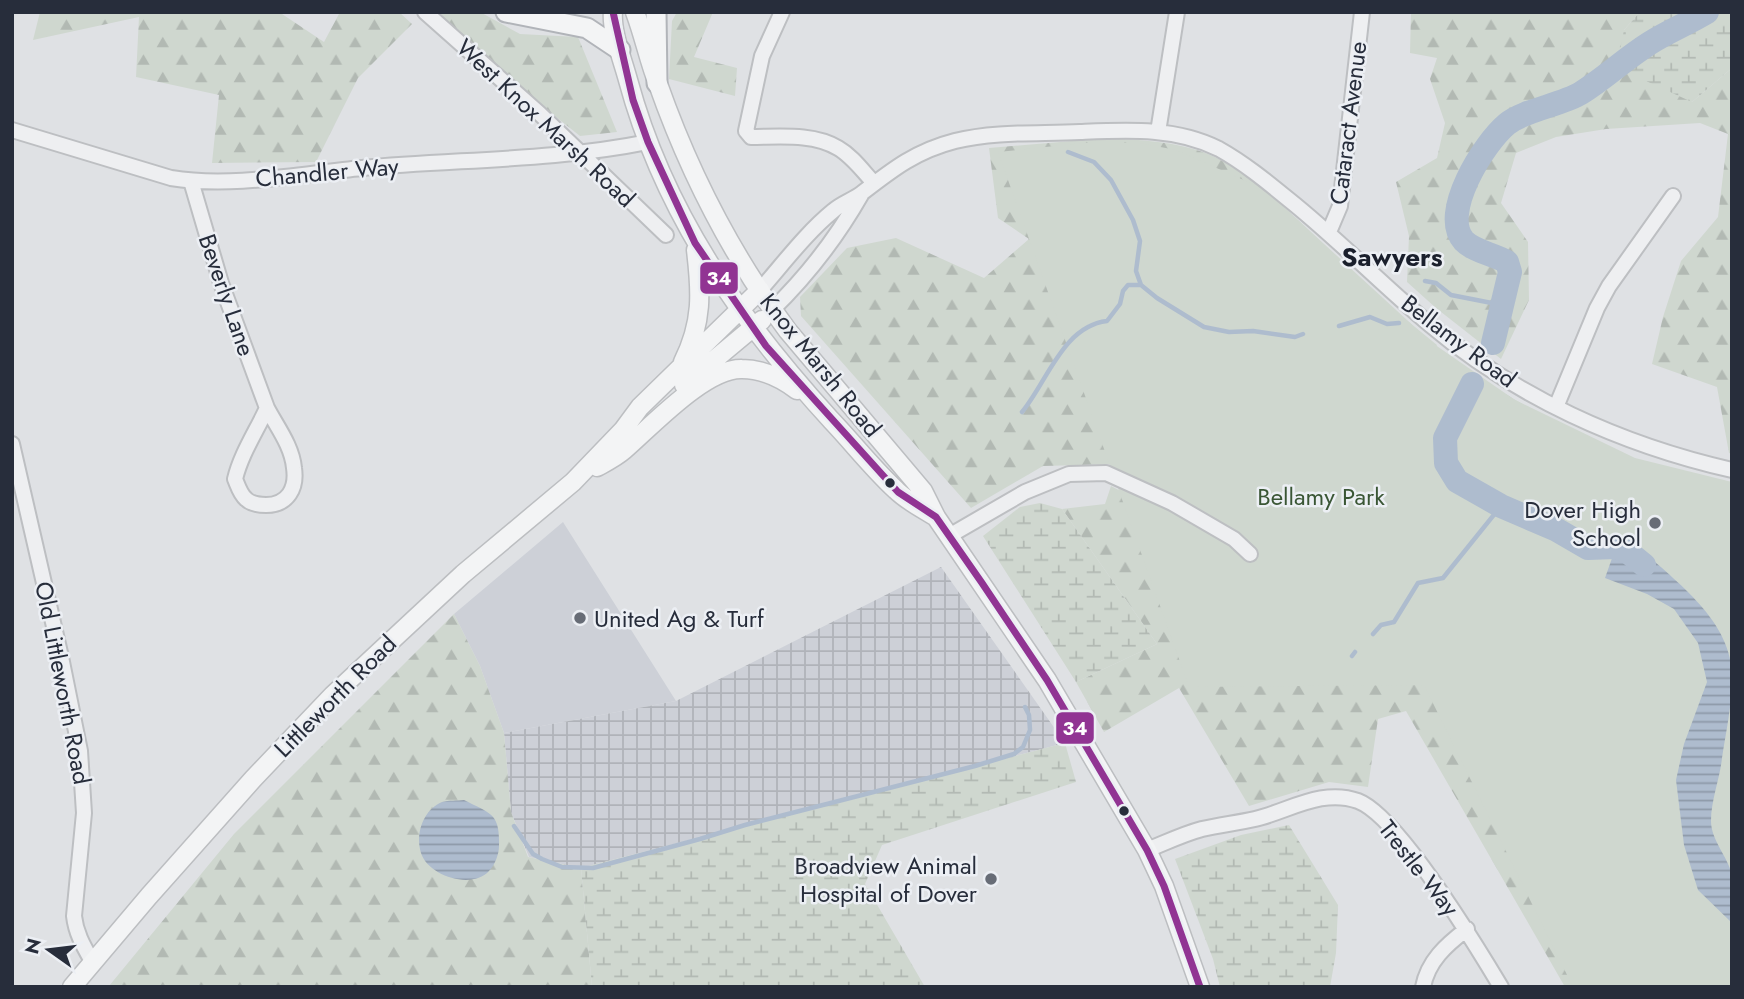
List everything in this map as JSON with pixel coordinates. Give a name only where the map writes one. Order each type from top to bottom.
[{"type":"highway","points":[[506,12],[587,28],[620,50]]},
{"type":"highway","points":[[656,12],[657,83]]},
{"type":"main road","name":"Knox Marsh Road","points":[[613,12],[620,50],[648,142],[695,243],[753,328],[815,402],[898,492],[936,517]]},
{"type":"main road","name":"Knox Marsh Road","points":[[635,12],[657,83],[691,170],[706,200],[772,310],[923,491],[936,517],[1047,680],[1147,850],[1164,886],[1200,987]]},
{"type":"main road","points":[[680,369],[696,332],[699,311],[701,290],[695,243]]},
{"type":"main road","name":"Littleworth Road","points":[[72,987],[253,779],[333,695],[463,574],[573,482],[623,430],[640,407],[760,290]]},
{"type":"main road","name":"Littleworth Road","points":[[623,430],[649,414],[772,310]]},
{"type":"main road","points":[[573,482],[621,452],[681,400],[722,373],[743,368],[760,371],[786,382],[815,402]]},
{"type":"street","name":"West Knox Marsh Road","points":[[425,12],[581,152],[666,235]]},
{"type":"street","points":[[782,12],[762,56],[746,131],[751,137],[822,140],[848,155],[873,182]]},
{"type":"street","points":[[1158,132],[1177,12]]},
{"type":"street","name":"Cataract Avenue","points":[[1329,232],[1340,206],[1362,12]]},
{"type":"street","name":"Chandler Way","points":[[12,130],[170,178],[191,181],[283,177],[581,152],[648,142]]},
{"type":"street","name":"Bellamy Road","points":[[772,310],[829,246],[862,194],[873,182],[913,157],[972,137],[1124,130],[1184,136],[1220,150],[1265,179],[1329,232],[1446,338],[1498,376],[1556,407],[1644,445],[1732,470]]},
{"type":"street","name":"Beverly Lane","points":[[191,181],[221,283],[267,408],[289,447],[295,484],[286,500],[275,505],[251,503],[244,498],[235,479],[243,455],[267,408]]},
{"type":"street","name":"Bellamy Road","points":[[760,290],[834,209],[862,194]]},
{"type":"street","points":[[1556,407],[1608,286],[1673,196]]},
{"type":"street","name":"Old Littleworth Road","points":[[12,444],[80,751],[84,824],[74,916],[80,941],[93,963]]},
{"type":"street","points":[[949,536],[1025,492],[1069,474],[1105,473],[1172,503],[1234,539],[1250,554]]},
{"type":"street","name":"Trestle Way","points":[[1147,850],[1206,828],[1253,820],[1312,800],[1345,798],[1361,802],[1384,821],[1406,847],[1466,929],[1501,987]]},
{"type":"street","points":[[1423,987],[1425,976],[1439,953],[1466,929]]},
{"type":"shaded area","points":[[563,522],[676,701],[504,733],[480,666],[454,614]]},
{"type":"shaded area","points":[[941,567],[1065,743],[581,868],[529,857],[511,812],[504,733],[676,701]]},
{"type":"green space","points":[[40,12],[279,12],[324,42],[340,12],[399,12],[412,24],[358,78],[316,162],[212,163],[219,95],[136,77],[139,17],[33,40]]},
{"type":"green space","points":[[434,12],[480,12],[520,34],[578,37],[617,132],[580,136],[499,72]]},
{"type":"green space","points":[[677,12],[713,12],[694,57],[737,68],[735,96],[669,79],[672,21]]},
{"type":"green space","points":[[1411,12],[1640,12],[1624,30],[1692,102],[1732,68],[1732,454],[1729,453],[1717,387],[1652,364],[1663,317],[1681,261],[1718,217],[1728,134],[1700,123],[1606,129],[1556,137],[1516,153],[1501,203],[1528,242],[1529,300],[1501,359],[1407,282],[1409,236],[1396,182],[1437,158],[1445,123],[1430,79],[1437,58],[1410,53]]},
{"type":"green space","points":[[1640,12],[1732,12],[1732,68],[1692,102],[1617,65],[1624,30]]},
{"type":"green space","points":[[1107,138],[1178,145],[1217,158],[1270,195],[1349,268],[1115,464],[1043,466],[971,508],[801,316],[800,297],[847,248],[896,238],[984,278],[1029,239],[998,218],[989,148]]},
{"type":"green space","name":"Bellamy Park","points":[[1084,143],[1140,143],[1176,150],[1264,189],[1431,342],[1515,400],[1635,458],[1732,482],[1732,987],[1573,987],[1424,685],[1189,687],[998,152]]},
{"type":"green space","points":[[1361,283],[1437,345],[1398,437],[1462,369],[1531,409],[1732,987],[1565,987],[1406,711],[1378,719],[1368,787],[1329,782],[1249,806],[1179,688],[1104,732],[1076,682],[1157,644],[1062,509],[1105,504],[1111,486],[1242,555]]},
{"type":"green space","points":[[1040,503],[1062,509],[1157,644],[1076,682],[983,536],[1020,507]]},
{"type":"green space","points":[[454,614],[480,666],[504,733],[511,812],[528,857],[581,868],[592,987],[109,986],[234,834]]},
{"type":"green space","points":[[1065,743],[1076,782],[882,845],[865,884],[925,987],[592,987],[581,868]]},
{"type":"green space","points":[[1289,825],[1338,905],[1336,953],[1330,987],[1220,987],[1213,959],[1175,859],[1241,835]]},
{"type":"water","points":[[1636,544],[1710,617],[1721,634],[1728,653],[1732,673],[1730,705],[1711,821],[1714,835],[1732,875],[1732,923],[1698,890],[1684,845],[1676,780],[1684,744],[1707,682],[1698,643],[1674,609],[1647,594],[1605,578],[1616,547]]},
{"type":"water","points":[[464,800],[492,816],[499,835],[498,852],[489,871],[481,877],[462,880],[441,874],[432,868],[421,853],[419,838],[425,817],[435,806],[442,802]]},
{"type":"waterway","points":[[1493,343],[1510,272],[1507,262],[1464,241],[1458,229],[1457,214],[1468,180],[1487,146],[1514,119],[1581,93],[1650,43],[1707,12]]},
{"type":"waterway","points":[[1068,152],[1094,162],[1111,180],[1133,220],[1140,241],[1136,271],[1141,285],[1157,298],[1204,327],[1229,332],[1253,331],[1295,337],[1303,334]]},
{"type":"waterway","points":[[1425,281],[1436,283],[1451,295],[1502,305]]},
{"type":"waterway","points":[[1022,412],[1067,344],[1092,325],[1107,321],[1120,304],[1123,291],[1128,285],[1141,285]]},
{"type":"waterway","points":[[1339,326],[1370,317],[1387,324],[1399,323]]},
{"type":"waterway","points":[[1472,384],[1445,438],[1446,463],[1457,481],[1501,506],[1557,530],[1588,548],[1616,547],[1628,552],[1644,565]]},
{"type":"waterway","points":[[1373,634],[1381,625],[1394,622],[1418,583],[1443,578],[1501,506]]},
{"type":"waterway","points":[[1352,656],[1355,652]]},
{"type":"waterway","points":[[514,826],[533,854],[542,859],[562,867],[593,868],[1014,754],[1023,747],[1030,730],[1029,715],[1025,707]]},
{"type":"transit line","name":"34","points":[[613,12],[633,100],[648,142],[695,243],[766,346],[898,492],[936,517],[982,583],[1047,680],[1147,850],[1164,886],[1200,987]]},
{"type":"place","name":"Dover High School","points":[[1655,523]]},
{"type":"place","name":"United Ag & Turf","points":[[580,618]]},
{"type":"place","name":"Broadview Animal Hospital of Dover","points":[[991,879]]},
{"type":"district","name":"Sawyers","points":[[1392,257]]}]
